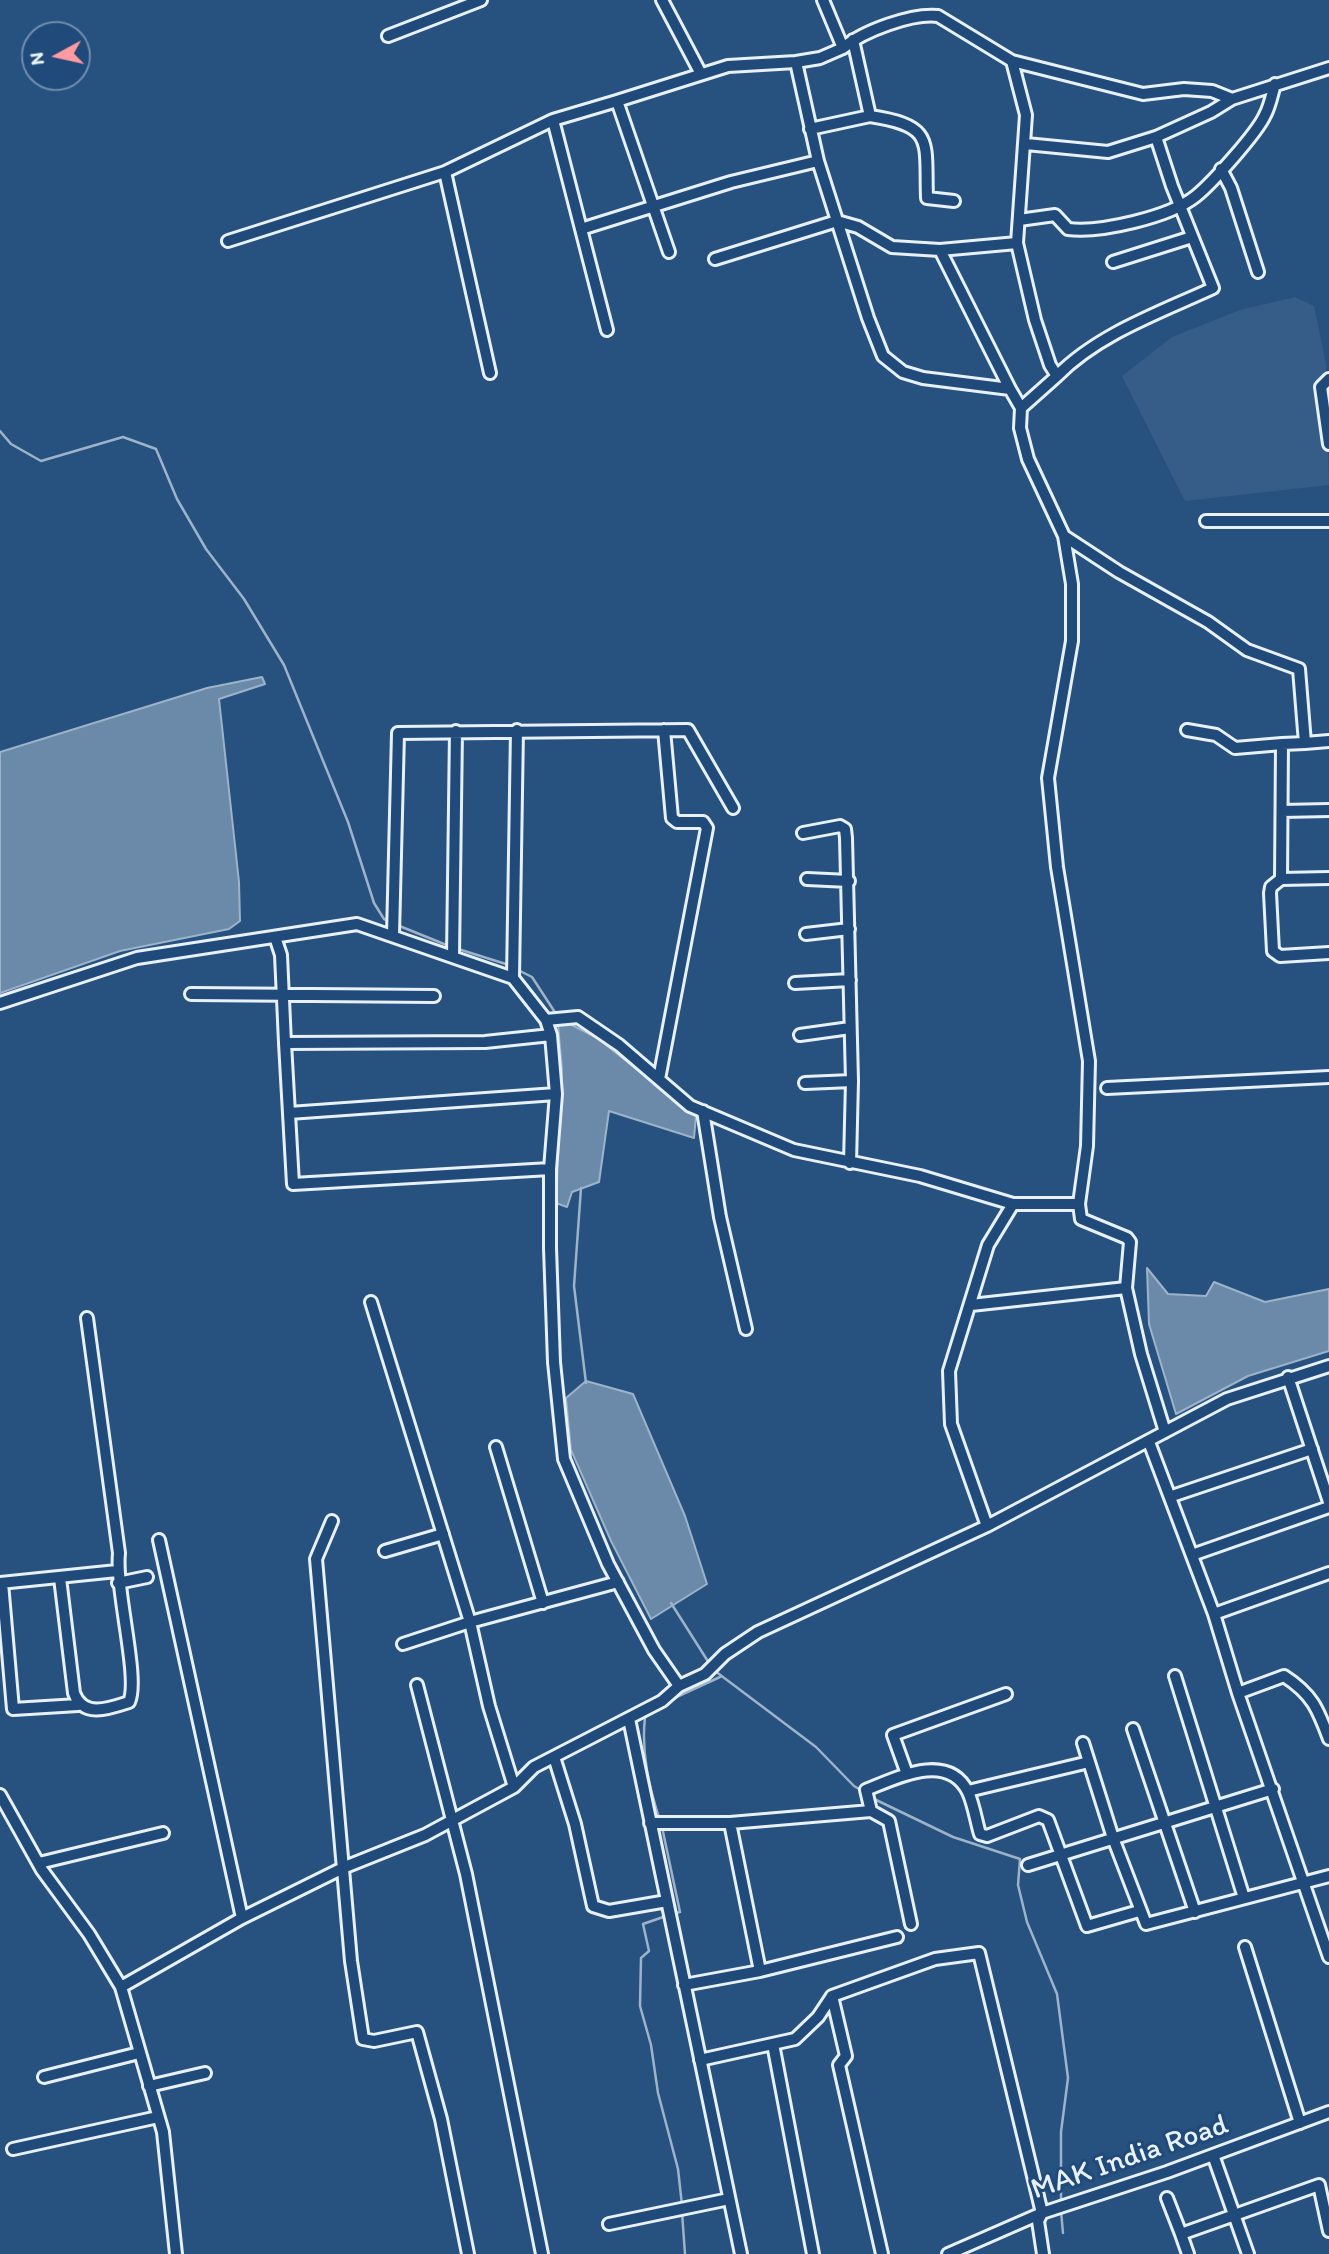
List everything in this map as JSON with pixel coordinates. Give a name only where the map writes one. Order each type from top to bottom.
[{"type":"street","points":[[388,36],[481,0]]},
{"type":"street","points":[[662,0],[701,74]]},
{"type":"street","points":[[823,0],[843,48]]},
{"type":"street","points":[[228,241],[342,207],[444,172],[553,120],[728,66],[820,58],[843,48],[853,40],[916,16],[938,16],[1012,61],[1143,94],[1184,89],[1212,92],[1232,99]]},
{"type":"street","points":[[853,40],[870,116]]},
{"type":"street","points":[[1012,61],[1026,115],[1017,243],[1035,320],[1050,365],[1057,376]]},
{"type":"street","points":[[796,62],[818,161],[883,356],[903,372],[913,375],[1010,389]]},
{"type":"street","points":[[1026,144],[1108,152],[1156,137],[1232,99],[1329,68]]},
{"type":"street","points":[[1019,220],[1055,215],[1068,229],[1082,231],[1120,225],[1180,206],[1195,197],[1265,116],[1275,84]]},
{"type":"street","points":[[617,101],[670,252]]},
{"type":"street","points":[[810,129],[870,116],[906,124],[920,133],[926,153],[927,198],[954,201]]},
{"type":"street","points":[[553,120],[607,330]]},
{"type":"street","points":[[1021,408],[1081,356],[1120,332],[1213,288],[1156,137]]},
{"type":"street","points":[[581,229],[731,182],[818,161]]},
{"type":"street","points":[[1221,169],[1231,188],[1258,272]]},
{"type":"street","points":[[444,172],[490,373]]},
{"type":"street","points":[[715,259],[837,221],[866,231],[892,247],[940,250],[1017,243]]},
{"type":"street","points":[[1113,262],[1192,237]]},
{"type":"street","points":[[940,250],[1021,408],[1020,428],[1028,459],[1064,536],[1072,584],[1072,641],[1048,778],[1057,867],[1089,1061],[1087,1146],[1079,1203],[1081,1219],[1128,1238],[1130,1250],[1126,1288],[1141,1354],[1166,1432]]},
{"type":"street","points":[[1329,379],[1321,387],[1329,444]]},
{"type":"street","points":[[1206,521],[1329,521]]},
{"type":"street","points":[[1064,536],[1118,572],[1208,622],[1247,650],[1298,669],[1305,743]]},
{"type":"street","points":[[513,971],[517,730]]},
{"type":"street","points":[[393,927],[398,733],[517,730],[691,732],[733,808]]},
{"type":"street","points":[[659,1079],[707,828],[703,822],[677,822],[673,818],[664,730]]},
{"type":"street","points":[[1187,730],[1216,734],[1235,748],[1329,741]]},
{"type":"street","points":[[453,950],[456,732]]},
{"type":"street","points":[[1282,744],[1282,879]]},
{"type":"street","points":[[1282,811],[1329,810]]},
{"type":"street","points":[[803,833],[844,827],[849,881],[852,1081],[850,1163]]},
{"type":"street","points":[[1329,878],[1282,879],[1271,887],[1273,951],[1280,956],[1329,953]]},
{"type":"street","points":[[807,879],[849,881]]},
{"type":"street","points":[[0,1003],[137,958],[357,924],[393,927],[513,971],[555,1019]]},
{"type":"street","points":[[806,934],[849,929]]},
{"type":"street","points":[[275,937],[281,955],[284,995],[293,1184],[550,1170]]},
{"type":"street","points":[[795,982],[850,980]]},
{"type":"street","points":[[191,994],[434,996]]},
{"type":"street","points":[[555,1019],[578,1017],[619,1045],[690,1105],[794,1150],[920,1177],[1013,1204],[1079,1203]]},
{"type":"street","points":[[555,1019],[551,1035],[556,1094],[550,1170],[554,1362],[564,1459],[618,1582],[654,1650],[679,1686]]},
{"type":"street","points":[[800,1035],[850,1028]]},
{"type":"street","points":[[285,1043],[485,1042],[551,1035]]},
{"type":"street","points":[[1107,1088],[1329,1077]]},
{"type":"street","points":[[805,1083],[852,1081]]},
{"type":"street","points":[[289,1113],[556,1094]]},
{"type":"street","points":[[703,1111],[720,1217],[746,1329]]},
{"type":"street","points":[[987,1526],[951,1424],[949,1370],[988,1245],[1013,1204]]},
{"type":"street","points":[[971,1305],[1126,1288]]},
{"type":"street","points":[[372,1301],[470,1622],[489,1706],[514,1787]]},
{"type":"street","points":[[60,1578],[74,1693],[78,1705],[83,1709],[117,1706],[129,1702],[133,1685],[117,1577],[119,1553],[87,1318]]},
{"type":"street","points":[[121,1987],[242,1918],[345,1867],[451,1821],[514,1787],[534,1768],[662,1701],[679,1686],[705,1674],[758,1632],[987,1526],[1227,1399],[1288,1377],[1329,1366]]},
{"type":"street","points":[[1192,1555],[1329,1504],[1288,1377]]},
{"type":"street","points":[[1149,1442],[1172,1496],[1214,1614],[1303,1884],[1324,1922],[1329,1956]]},
{"type":"street","points":[[496,1447],[542,1603]]},
{"type":"street","points":[[1172,1496],[1311,1449]]},
{"type":"street","points":[[332,1521],[316,1559],[345,1867],[351,1961],[363,2039],[374,2041],[417,2032],[441,2119],[468,2254]]},
{"type":"street","points":[[385,1551],[443,1534]]},
{"type":"street","points":[[159,1541],[242,1918]]},
{"type":"street","points":[[1214,1614],[1329,1573]]},
{"type":"street","points":[[78,1705],[13,1709],[1,1583],[60,1578],[148,1577]]},
{"type":"street","points":[[403,1644],[470,1622],[618,1582]]},
{"type":"street","points":[[1175,1676],[1244,1898]]},
{"type":"street","points":[[1238,1693],[1284,1676],[1304,1689],[1318,1709],[1329,1739]]},
{"type":"street","points":[[417,1685],[466,1874],[542,2254]]},
{"type":"street","points":[[907,1774],[893,1735],[1006,1694]]},
{"type":"street","points":[[629,1719],[741,2254]]},
{"type":"street","points":[[1133,1729],[1195,1912]]},
{"type":"street","points":[[1083,1743],[1113,1838],[1146,1924],[1152,1925],[1329,1876]]},
{"type":"street","points":[[554,1757],[575,1824],[593,1906],[609,1911],[667,1901]]},
{"type":"street","points":[[968,1791],[1090,1762]]},
{"type":"street","points":[[871,1809],[866,1790],[922,1770],[950,1773],[968,1791],[980,1834],[987,1836],[1039,1816],[1052,1826],[1087,1926],[1139,1911]]},
{"type":"street","points":[[1028,1865],[1273,1789]]},
{"type":"street","points":[[0,1795],[39,1863],[121,1987],[163,2133],[176,2254]]},
{"type":"street","points":[[650,1823],[730,1823],[871,1809],[889,1821],[911,1924]]},
{"type":"street","points":[[730,1823],[760,1971]]},
{"type":"street","points":[[39,1863],[163,1833]]},
{"type":"street","points":[[684,1985],[760,1971],[897,1937]]},
{"type":"street","points":[[1245,1947],[1300,2123]]},
{"type":"street","points":[[700,2060],[795,2039],[818,2017],[832,1996],[935,1959],[979,1953],[1042,2213],[1038,2221],[1043,2254]]},
{"type":"street","points":[[832,1996],[846,2056],[839,2066],[882,2254]]},
{"type":"street","points":[[773,2044],[813,2254]]},
{"type":"street","points":[[44,2077],[139,2053]]},
{"type":"street","points":[[149,2086],[205,2073]]},
{"type":"street","name":"MAK India Road","points":[[948,2254],[968,2250],[1042,2213],[1329,2112]]},
{"type":"street","points":[[13,2149],[159,2117]]},
{"type":"street","points":[[1213,2155],[1236,2213],[1248,2254]]},
{"type":"street","points":[[1181,2234],[1319,2185],[1329,2231]]},
{"type":"street","points":[[1167,2198],[1188,2254]]},
{"type":"street","points":[[609,2224],[729,2199]]},
{"type":"shaded area","points":[[1295,297],[1314,306],[1326,364],[1329,485],[1185,501],[1122,376],[1172,337],[1240,310]]},
{"type":"shaded area","points":[[262,677],[265,684],[219,699],[239,882],[240,921],[229,929],[120,951],[0,993],[0,752],[207,688]]},
{"type":"shaded area","points":[[568,1023],[597,1038],[696,1116],[694,1138],[609,1111],[599,1182],[572,1192],[567,1207],[556,1203],[562,1069],[558,1025]]},
{"type":"shaded area","points":[[1147,1268],[1168,1294],[1206,1296],[1214,1282],[1265,1302],[1329,1289],[1329,1351],[1248,1376],[1176,1414],[1149,1324]]},
{"type":"shaded area","points":[[586,1381],[633,1394],[685,1516],[707,1584],[651,1619],[611,1541],[571,1450],[566,1398]]},
{"type":"waterway","points":[[0,431],[11,444],[41,461],[123,437],[156,449],[177,499],[206,549],[244,599],[284,665],[348,822],[374,903],[384,919],[391,922]]},
{"type":"waterway","points":[[397,925],[449,946]]},
{"type":"waterway","points":[[455,948],[509,965]]},
{"type":"waterway","points":[[518,970],[532,977],[558,1017]]},
{"type":"waterway","points":[[581,1188],[574,1286],[586,1383]]},
{"type":"waterway","points":[[671,1603],[709,1663]]},
{"type":"waterway","points":[[715,1671],[816,1747],[854,1786],[864,1792]]},
{"type":"waterway","points":[[670,1700],[720,1677]]},
{"type":"waterway","points":[[656,1710],[645,1717],[644,1744],[649,1783],[660,1821]]},
{"type":"waterway","points":[[872,1798],[953,1837],[1020,1859],[1018,1885],[1027,1922],[1057,1994],[1068,2078],[1061,2132],[1061,2205]]},
{"type":"waterway","points":[[662,1827],[680,1912],[672,1914]]},
{"type":"waterway","points":[[666,1916],[643,1924],[649,1951],[641,1958],[640,2006],[651,2045],[658,2093],[678,2169],[682,2205]]},
{"type":"waterway","points":[[1061,2211],[1063,2233]]},
{"type":"waterway","points":[[682,2212],[685,2254]]}]
